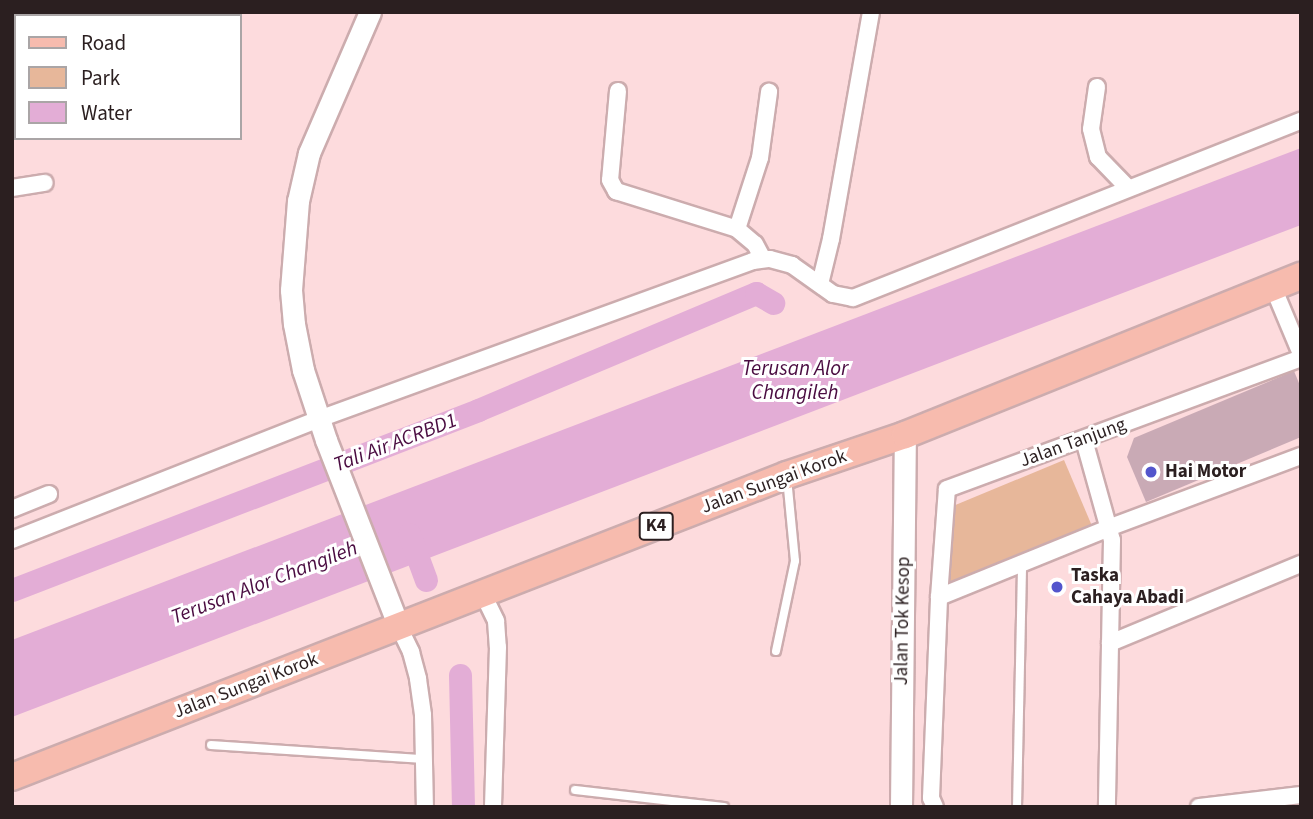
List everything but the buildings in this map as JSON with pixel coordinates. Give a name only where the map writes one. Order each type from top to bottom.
[{"type":"main road","name":"Jalan Sungai Korok","points":[[12,777],[395,616],[483,594],[787,475],[905,435],[1301,276]]},
{"type":"street","points":[[370,12],[309,153],[298,201],[291,290],[293,324],[303,370],[323,429],[411,652],[418,679],[425,807]]},
{"type":"street","points":[[820,284],[831,239],[871,12]]},
{"type":"street","points":[[1097,87],[1091,129],[1098,157],[1128,188]]},
{"type":"street","points":[[618,91],[610,180],[616,191],[737,229],[755,244],[762,258]]},
{"type":"street","points":[[737,229],[760,158],[769,92]]},
{"type":"street","points":[[12,540],[323,429],[762,258],[792,265],[833,294],[853,298],[1301,121]]},
{"type":"street","points":[[12,188],[46,183]]},
{"type":"street","points":[[1273,287],[1294,327],[1301,356]]},
{"type":"street","name":"Jalan Tanjung","points":[[939,597],[947,489],[1084,440],[1301,356]]},
{"type":"street","name":"Jalan Tok Kesop","points":[[901,807],[905,435]]},
{"type":"street","points":[[1084,440],[1111,527],[1107,807]]},
{"type":"street","points":[[935,807],[931,798],[939,597],[1111,527],[1301,456]]},
{"type":"street","points":[[12,509],[49,494]]},
{"type":"street","points":[[1110,643],[1299,570]]},
{"type":"street","points":[[483,594],[496,621],[498,646],[493,807]]},
{"type":"street","points":[[1199,807],[1301,795]]},
{"type":"lane","points":[[776,651],[795,561],[787,475]]},
{"type":"lane","points":[[1017,807],[1022,563]]},
{"type":"lane","points":[[211,745],[424,759]]},
{"type":"lane","points":[[575,790],[724,807]]},
{"type":"green space","points":[[1064,460],[1092,526],[944,589],[953,506]]},
{"type":"water","name":"Terusan Alor Changileh","points":[[1301,148],[1301,225],[12,717],[12,640]]},
{"type":"waterway","name":"Tali Air ACRBD1","points":[[12,590],[478,410],[756,293],[773,303]]},
{"type":"waterway","points":[[409,534],[426,580]]},
{"type":"waterway","points":[[460,675],[463,807]]},
{"type":"place","name":"Hai Motor","points":[[1151,472]]},
{"type":"place","name":"Taska Cahaya Abadi","points":[[1057,587]]}]
